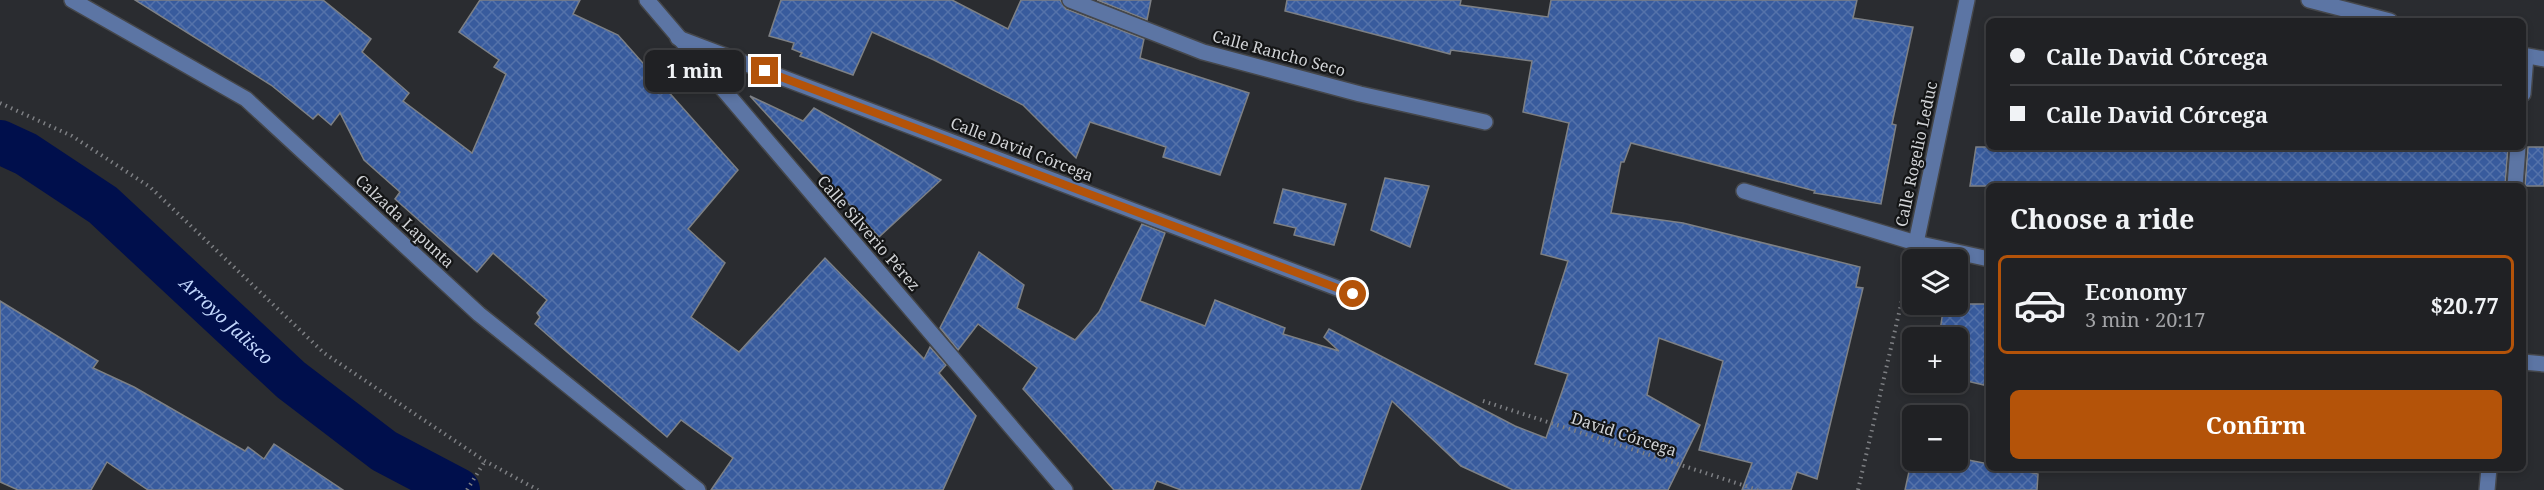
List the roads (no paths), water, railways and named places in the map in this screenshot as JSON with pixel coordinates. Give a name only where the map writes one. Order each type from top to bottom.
[{"type":"street","name":"Calzada Lapunta","points":[[72,0],[246,99],[479,314],[698,490]]},
{"type":"street","name":"Calle Silverio Pérez","points":[[646,0],[1065,490]]},
{"type":"street","name":"Calle Rancho Seco","points":[[1070,0],[1203,52],[1360,94],[1485,122]]},
{"type":"street","name":"Calle Rogelio Leduc","points":[[1916,243],[1967,0]]},
{"type":"street","points":[[2309,0],[2378,18]]},
{"type":"street","name":"Calle David Córcega","points":[[678,38],[1353,294]]},
{"type":"street","points":[[2526,56],[2544,59]]},
{"type":"street","points":[[2515,183],[2518,150]]},
{"type":"street","points":[[1744,190],[1916,243],[1986,258]]},
{"type":"street","points":[[2526,362],[2544,364]]},
{"type":"street","points":[[2487,490],[2489,471]]},
{"type":"waterway","name":"Arroyo Jalisco","points":[[0,142],[26,154],[103,205],[291,380],[384,451],[458,490]]}]
